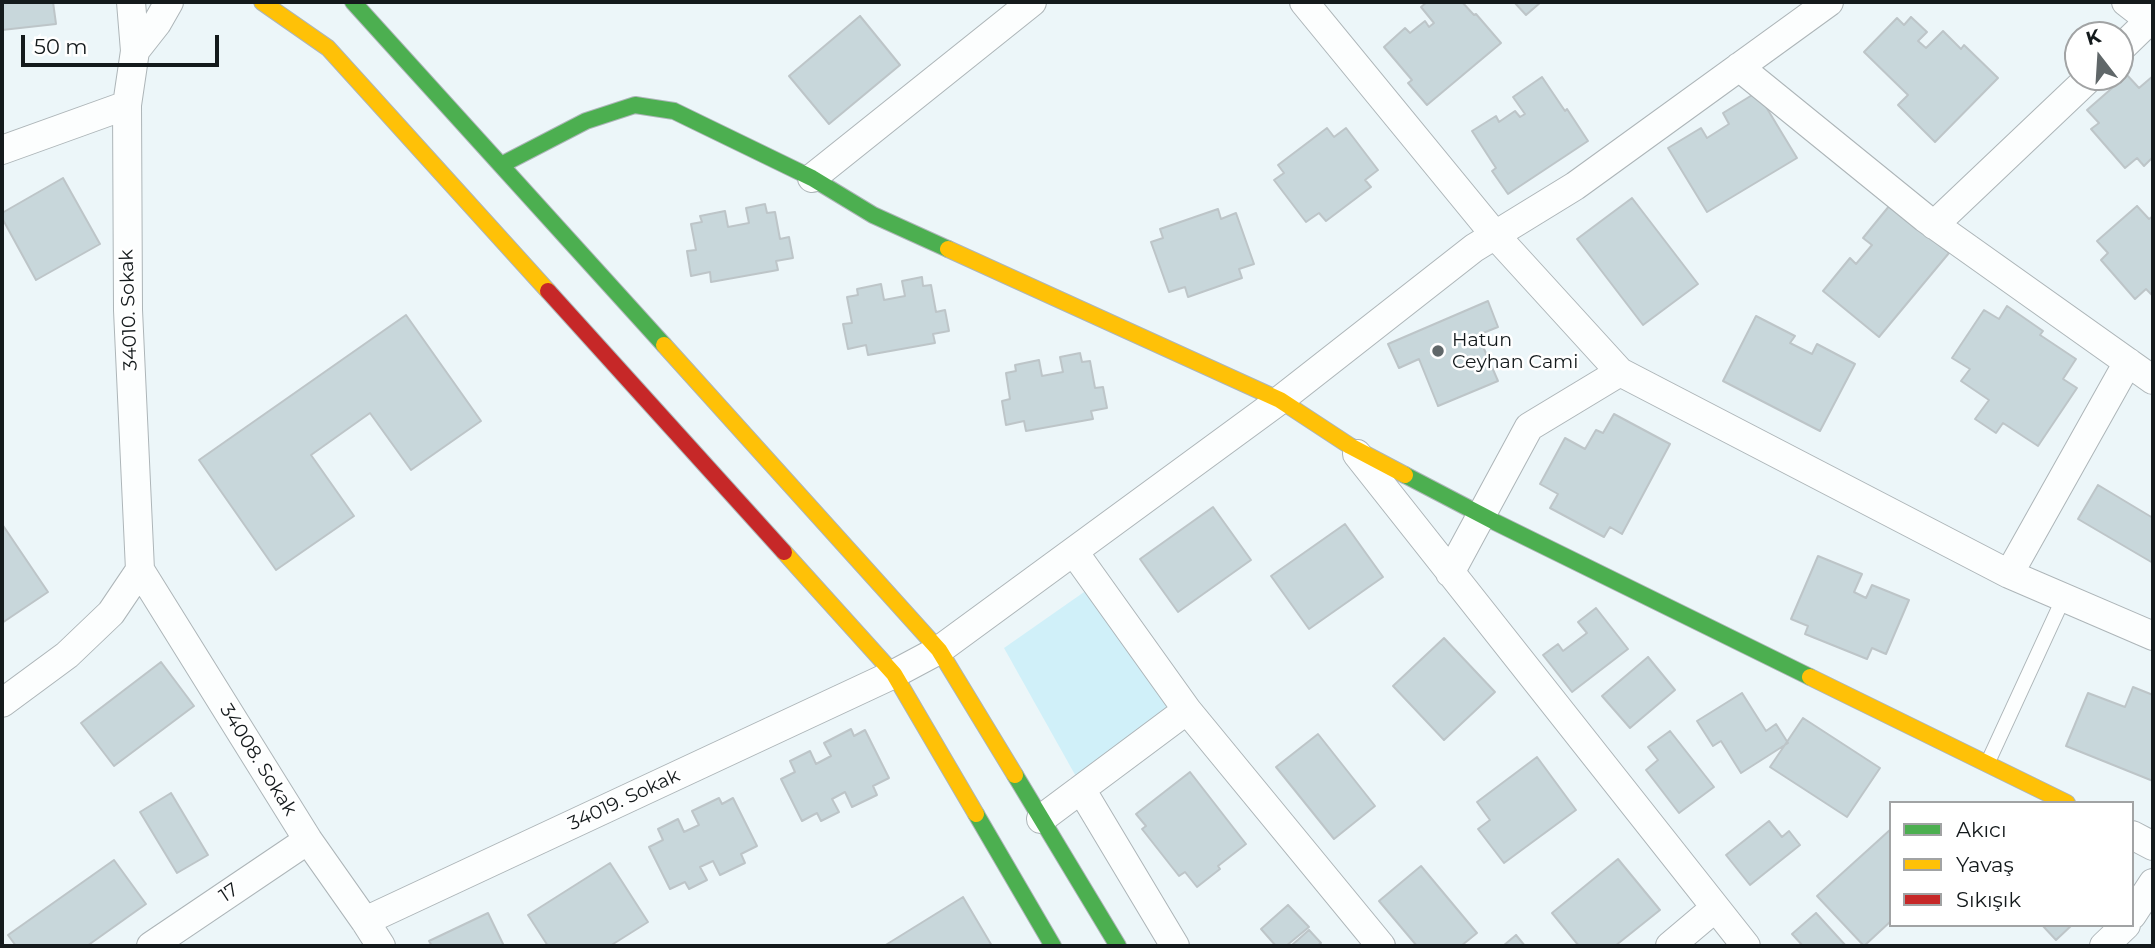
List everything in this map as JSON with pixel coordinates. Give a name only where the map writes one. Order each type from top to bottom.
[{"type":"street","name":"34010. Sokak","points":[[131,2],[135,51],[127,104],[128,310],[140,570]]},
{"type":"street","points":[[135,51],[157,23],[169,2]]},
{"type":"street","points":[[262,2],[328,48],[888,677],[1053,946]]},
{"type":"street","points":[[812,178],[1032,2]]},
{"type":"street","points":[[1304,2],[1495,235],[1620,372],[2009,574],[2153,636]]},
{"type":"street","name":"34019. Sokak","points":[[365,921],[888,677],[939,650],[1280,400],[1474,248],[1575,186],[1829,2]]},
{"type":"street","points":[[2126,2],[2152,20],[2134,36]]},
{"type":"street","points":[[360,4],[501,165],[939,650],[1118,946]]},
{"type":"street","points":[[1740,67],[1934,225],[2145,372],[2009,574]]},
{"type":"street","points":[[1934,225],[2075,91]]},
{"type":"street","points":[[2,150],[127,104]]},
{"type":"street","points":[[501,165],[586,121],[635,105],[674,111],[812,178],[873,215],[1280,400],[1350,446],[1482,515],[2063,801]]},
{"type":"street","points":[[1450,573],[1529,427],[1620,372]]},
{"type":"street","points":[[1350,446],[1746,946]]},
{"type":"street","points":[[1073,552],[1186,710],[1381,946]]},
{"type":"street","points":[[2,703],[66,655],[111,613],[140,570]]},
{"type":"street","name":"34008. Sokak","points":[[140,570],[308,841],[381,946]]},
{"type":"street","points":[[1041,819],[1186,710]]},
{"type":"street","points":[[1081,789],[1175,946]]},
{"type":"street","points":[[2134,836],[2153,846]]},
{"type":"street","name":"17","points":[[151,946],[308,841]]},
{"type":"street","points":[[2134,916],[2153,883]]},
{"type":"street","points":[[1670,946],[1715,908]]},
{"type":"lane","points":[[1987,763],[2064,597]]},
{"type":"shaded area","points":[[1087,590],[1178,709],[1078,780],[1004,648]]},
{"type":"building","points":[[2,2],[53,2],[56,24],[2,30]]},
{"type":"building","points":[[1427,2],[1462,2],[1501,43],[1427,105],[1408,83],[1412,80],[1384,47],[1405,28],[1410,33],[1425,21],[1429,27],[1434,23],[1421,7]]},
{"type":"building","points":[[1514,2],[1541,2],[1526,15]]},
{"type":"building","points":[[860,16],[900,65],[829,124],[789,76]]},
{"type":"building","points":[[1911,17],[1927,32],[1918,41],[1926,48],[1943,31],[1961,49],[1964,45],[1998,78],[1935,142],[1898,105],[1908,95],[1864,52],[1897,18],[1904,25]]},
{"type":"building","points":[[2153,76],[2153,157],[2144,166],[2137,158],[2125,168],[2091,129],[2099,123],[2087,110],[2109,91],[2134,91],[2134,83],[2139,88]]},
{"type":"building","points":[[1542,77],[1588,141],[1508,194],[1492,171],[1496,168],[1472,131],[1496,116],[1499,122],[1515,111],[1520,117],[1525,114],[1513,97]]},
{"type":"building","points":[[1757,92],[1797,158],[1707,212],[1668,148],[1701,128],[1707,138],[1729,124],[1723,113]]},
{"type":"building","points":[[1327,128],[1334,137],[1346,128],[1378,170],[1365,180],[1371,187],[1326,221],[1319,213],[1306,222],[1274,180],[1284,173],[1278,165]]},
{"type":"building","points":[[63,178],[100,244],[36,280],[2,218],[2,213]]},
{"type":"building","points":[[1632,198],[1698,284],[1643,325],[1577,239]]},
{"type":"building","points":[[765,204],[767,213],[775,212],[780,239],[789,237],[793,258],[776,261],[778,270],[711,282],[710,272],[691,276],[687,251],[696,250],[691,224],[702,222],[700,216],[725,211],[728,227],[749,223],[746,208]]},
{"type":"building","points":[[1890,205],[1949,253],[1879,337],[1823,291],[1850,258],[1856,264],[1872,245],[1863,238]]},
{"type":"building","points":[[2137,206],[2149,219],[2153,216],[2153,296],[2146,289],[2135,299],[2101,260],[2108,253],[2097,241]]},
{"type":"building","points":[[1218,209],[1221,219],[1236,213],[1254,264],[1239,269],[1242,278],[1188,297],[1185,287],[1169,292],[1151,242],[1163,238],[1160,229]]},
{"type":"building","points":[[922,277],[923,286],[931,285],[936,312],[945,310],[949,331],[933,334],[935,343],[868,355],[866,345],[848,349],[843,324],[852,323],[847,297],[858,295],[857,289],[881,284],[884,300],[905,296],[902,281]]},
{"type":"building","name":"Hatun Ceyhan Cami","points":[[1488,301],[1498,327],[1478,335],[1498,381],[1438,406],[1419,359],[1399,368],[1388,344]]},
{"type":"building","points":[[2007,306],[2043,331],[2040,335],[2076,359],[2063,379],[2077,388],[2038,446],[2003,423],[1996,433],[1975,419],[1989,400],[1961,381],[1970,369],[1952,358],[1984,310],[1999,319]]},
{"type":"building","points":[[406,315],[481,421],[411,470],[370,413],[311,455],[354,516],[276,570],[199,460]]},
{"type":"building","points":[[1756,316],[1795,336],[1790,343],[1812,354],[1817,344],[1855,364],[1820,431],[1723,381]]},
{"type":"building","points":[[1080,353],[1082,362],[1090,361],[1095,388],[1103,387],[1107,408],[1091,411],[1093,419],[1026,431],[1024,421],[1006,425],[1002,401],[1010,399],[1006,373],[1016,371],[1015,365],[1039,360],[1042,376],[1063,372],[1060,357]]},
{"type":"building","points":[[1614,414],[1670,444],[1622,534],[1610,527],[1604,537],[1550,508],[1558,494],[1540,484],[1565,438],[1585,449],[1596,430],[1603,433]]},
{"type":"building","points":[[2098,485],[2153,518],[2153,563],[2078,519]]},
{"type":"building","points":[[1213,507],[1251,560],[1178,612],[1140,559]]},
{"type":"building","points":[[2,524],[48,592],[2,623]]},
{"type":"building","points":[[1345,524],[1383,577],[1309,629],[1271,576]]},
{"type":"building","points":[[1818,556],[1862,574],[1854,592],[1866,598],[1872,585],[1909,600],[1886,654],[1872,648],[1867,659],[1805,634],[1808,626],[1791,619]]},
{"type":"building","points":[[1596,608],[1628,649],[1572,692],[1543,655],[1558,644],[1563,651],[1587,633],[1578,622]]},
{"type":"building","points":[[1444,638],[1495,692],[1444,740],[1393,686]]},
{"type":"building","points":[[1648,657],[1675,690],[1630,728],[1602,696]]},
{"type":"building","points":[[161,662],[194,706],[114,766],[81,723]]},
{"type":"building","points":[[2133,687],[2153,695],[2153,781],[2066,746],[2088,693],[2125,707]]},
{"type":"building","points":[[1742,693],[1766,731],[1776,724],[1788,743],[1741,773],[1721,741],[1713,746],[1697,721]]},
{"type":"building","points":[[1803,718],[1880,768],[1847,817],[1770,767]]},
{"type":"building","points":[[851,729],[854,736],[865,730],[889,778],[873,786],[877,795],[852,807],[845,792],[832,799],[839,812],[821,821],[817,813],[802,821],[781,779],[795,772],[790,761],[810,751],[816,764],[831,756],[824,743]]},
{"type":"building","points":[[1670,731],[1714,787],[1679,813],[1646,770],[1658,760],[1648,747]]},
{"type":"building","points":[[1318,734],[1375,806],[1334,839],[1276,767]]},
{"type":"building","points":[[1537,757],[1576,810],[1504,863],[1478,829],[1490,820],[1477,802]]},
{"type":"building","points":[[1190,772],[1246,844],[1197,887],[1185,872],[1179,876],[1142,829],[1146,826],[1136,814]]},
{"type":"building","points":[[171,793],[208,855],[177,873],[140,812]]},
{"type":"building","points":[[719,798],[722,804],[733,798],[757,846],[741,854],[745,863],[720,875],[713,861],[700,867],[707,880],[689,889],[685,882],[670,889],[649,847],[663,840],[658,829],[678,819],[684,832],[699,825],[692,811]]},
{"type":"building","points":[[1769,821],[1782,837],[1789,831],[1800,845],[1750,885],[1726,855]]},
{"type":"building","points":[[1889,831],[1889,923],[1864,946],[1817,896]]},
{"type":"building","points":[[1618,859],[1660,910],[1615,946],[1579,946],[1552,913]]},
{"type":"building","points":[[114,860],[146,904],[87,946],[16,946],[8,935]]},
{"type":"building","points":[[610,863],[648,922],[610,946],[548,946],[528,915]]},
{"type":"building","points":[[1421,866],[1477,933],[1461,946],[1417,946],[1379,901]]},
{"type":"building","points":[[963,897],[992,946],[884,946]]},
{"type":"building","points":[[1288,905],[1309,927],[1286,946],[1276,946],[1261,929]]},
{"type":"building","points":[[488,913],[504,946],[432,946],[429,941]]},
{"type":"building","points":[[1816,913],[1846,946],[1803,946],[1792,934]]},
{"type":"building","points":[[2044,927],[2070,927],[2056,940]]},
{"type":"building","points":[[1309,930],[1321,943],[1317,946],[1291,946]]},
{"type":"building","points":[[1516,935],[1525,946],[1503,946]]},
{"type":"traffic: fast","points":[[353,2],[664,345]]},
{"type":"traffic: fast","points":[[501,165],[586,121],[635,105],[674,111],[812,178],[873,215],[948,249]]},
{"type":"traffic: fast","points":[[1405,475],[1810,677]]},
{"type":"traffic: fast","points":[[1015,775],[1118,946]]},
{"type":"traffic: fast","points":[[976,814],[1053,946]]},
{"type":"traffic: slow","points":[[262,2],[328,48],[548,291]]},
{"type":"traffic: slow","points":[[948,249],[1280,400],[1350,446],[1405,475]]},
{"type":"traffic: slow","points":[[664,345],[939,650],[1015,775]]},
{"type":"traffic: slow","points":[[784,552],[894,674],[976,814]]},
{"type":"traffic: slow","points":[[1810,677],[2063,801]]},
{"type":"traffic: jam","points":[[548,291],[784,552]]},
{"type":"place","name":"Hatun Ceyhan Cami","points":[[1438,351]]}]
